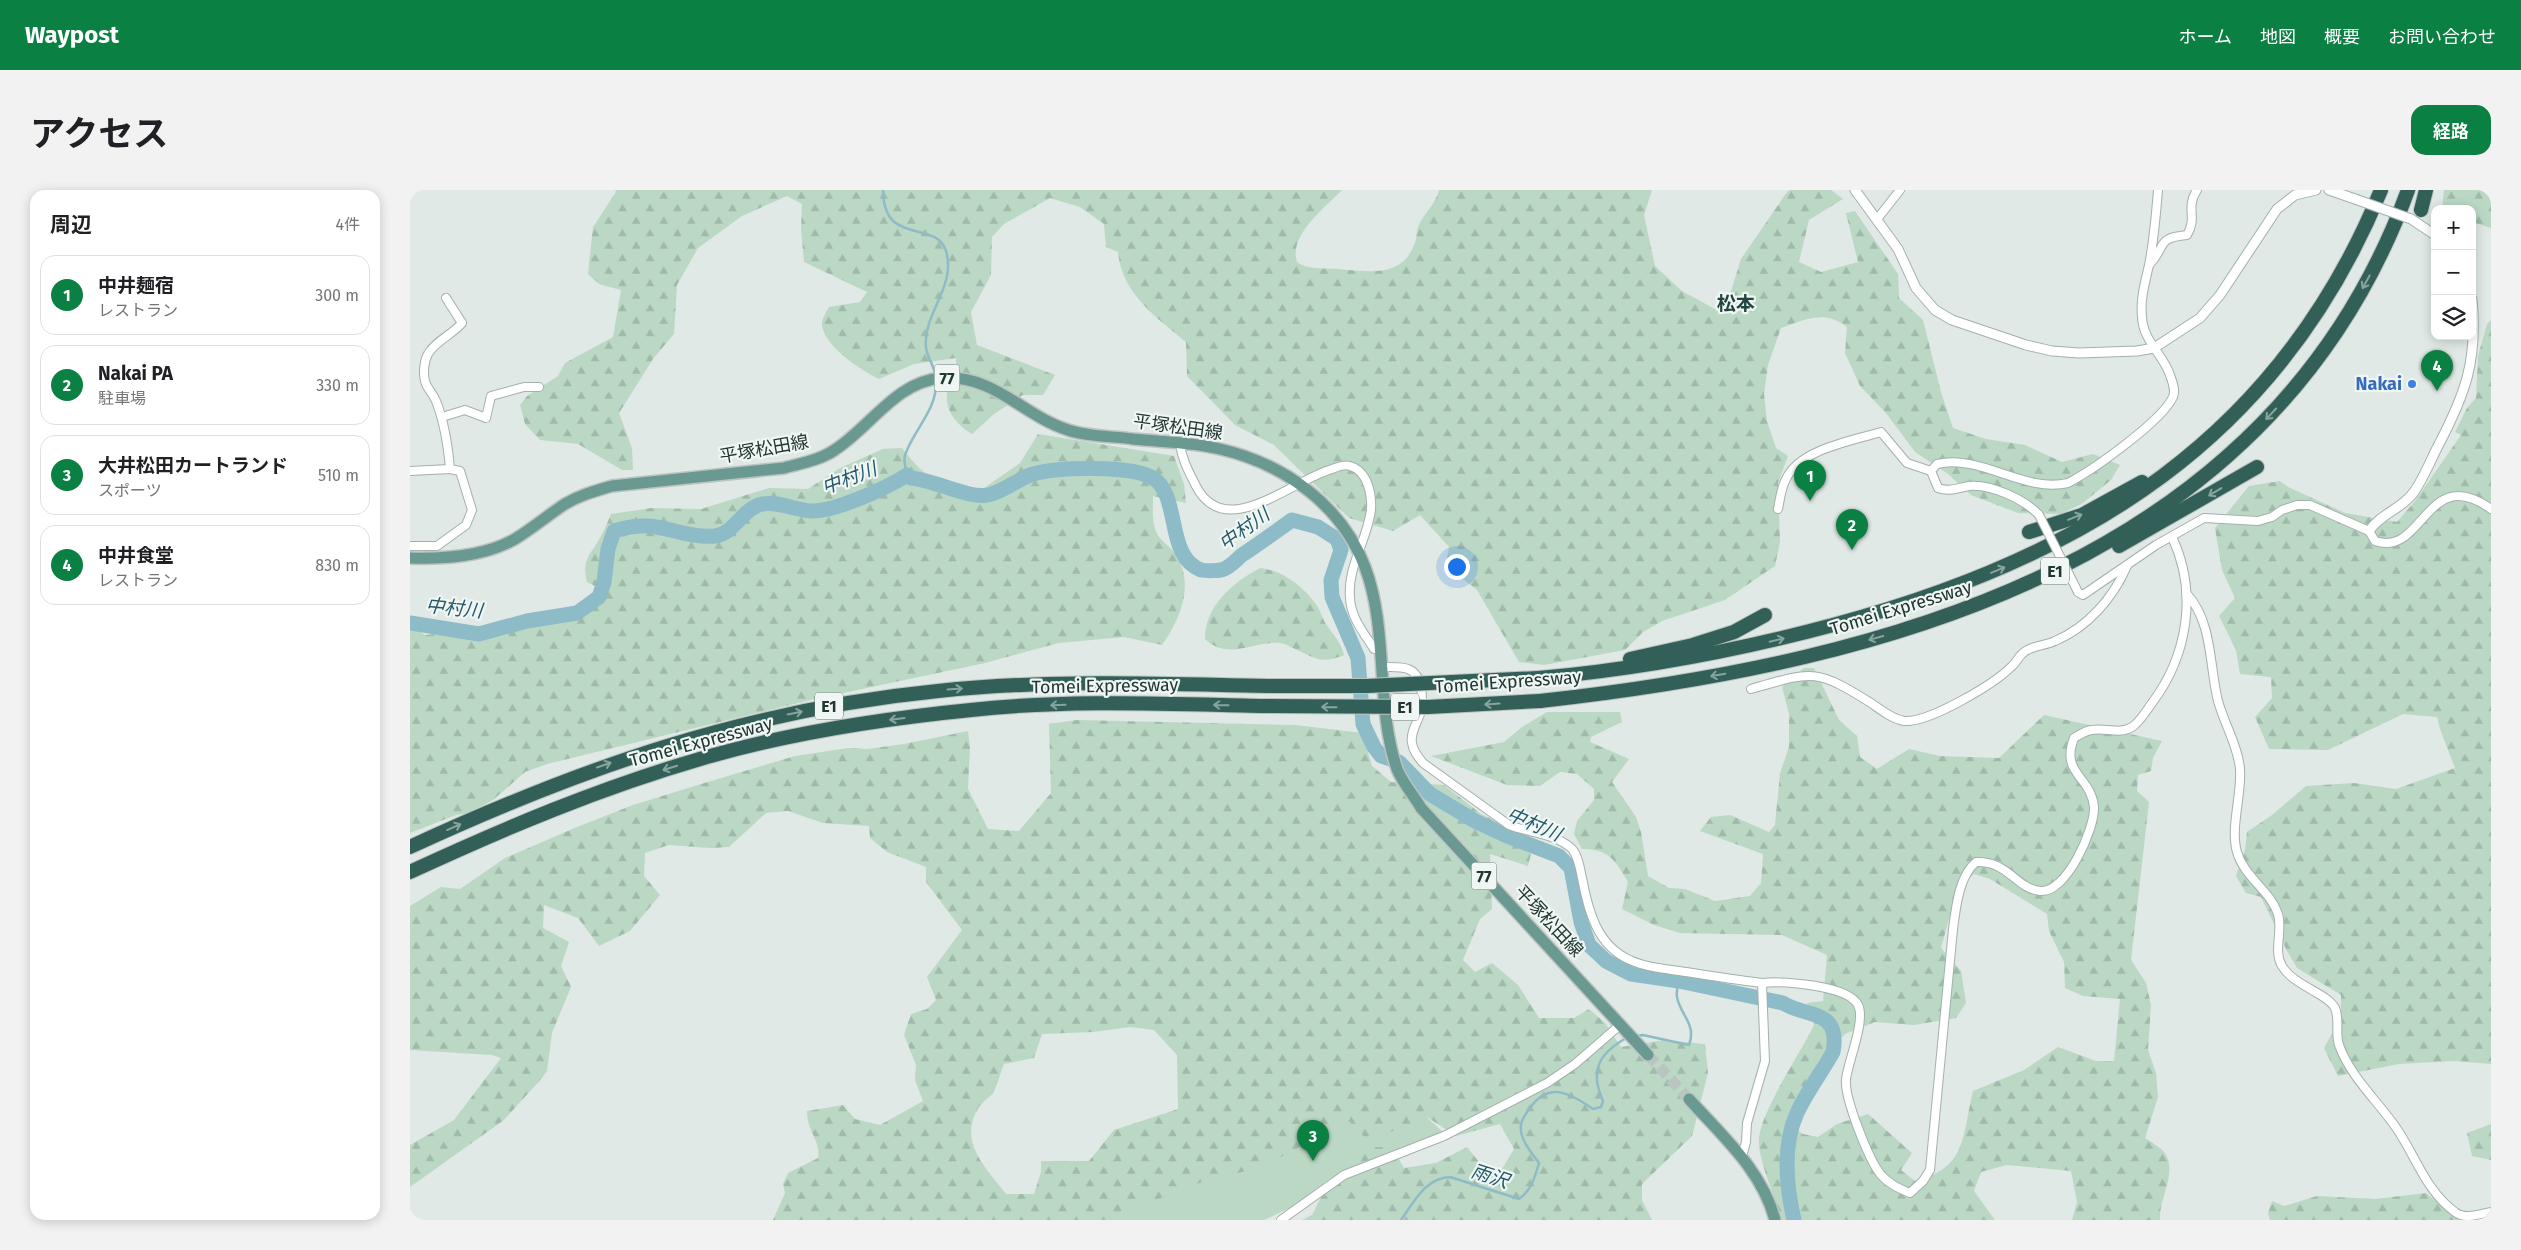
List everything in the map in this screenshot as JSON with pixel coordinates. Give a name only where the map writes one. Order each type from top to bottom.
[{"type":"highway","name":"Tomei Expressway","points":[[410,848],[520,798],[635,755],[766,718],[820,707],[939,690],[1020,685],[1132,683],[1367,686],[1539,678],[1627,668],[1724,652],[1781,639],[1907,604],[1994,572],[2042,551],[2116,509],[2195,452],[2260,389],[2289,353],[2322,306],[2354,250],[2381,190]]},
{"type":"highway","name":"Tomei Expressway","points":[[410,872],[515,824],[605,789],[701,758],[828,730],[953,712],[1024,706],[1124,703],[1419,707],[1540,701],[1626,691],[1729,673],[1803,657],[1909,628],[2003,594],[2078,559],[2143,522],[2223,461],[2284,399],[2345,318],[2372,272],[2408,190]]},
{"type":"highway","points":[[2421,210],[2426,190]]},
{"type":"highway","points":[[2029,532],[2082,515],[2111,500],[2183,453],[2243,397],[2322,306]]},
{"type":"highway","points":[[1909,628],[1992,605],[2057,578],[2187,509],[2257,467]]},
{"type":"highway","points":[[1539,678],[1693,645],[1734,632],[1765,615]]},
{"type":"main road","name":"平塚松田線","points":[[410,558],[457,556],[491,550],[515,539],[567,503],[585,494],[612,486],[784,468],[818,458],[836,450],[855,435],[900,393],[920,384],[942,378],[973,380],[997,389],[1042,418],[1070,431],[1218,448],[1256,459],[1300,483],[1326,506],[1343,527],[1358,551],[1371,589],[1380,648],[1389,738],[1398,771],[1421,808],[1648,1055]]},
{"type":"main road","points":[[1689,1099],[1742,1157],[1767,1195],[1775,1220]]},
{"type":"street","points":[[1855,190],[1878,218],[1898,248],[1916,288],[1935,310],[1952,320],[2026,345],[2052,351],[2136,351],[2154,348],[2200,318],[2213,306],[2285,201],[2305,190],[2316,190]]},
{"type":"street","points":[[1878,218],[1900,190]]},
{"type":"street","points":[[1931,471],[1937,464],[1957,462],[1971,464],[2036,484],[2056,486],[2079,477],[2139,433],[2173,396],[2174,388],[2169,372],[2147,338],[2142,320],[2143,288],[2149,265],[2158,190]]},
{"type":"street","points":[[2149,265],[2163,242],[2170,237],[2187,235],[2194,225],[2190,207],[2197,190]]},
{"type":"street","points":[[2329,190],[2341,191],[2355,199],[2411,219],[2431,232]]},
{"type":"street","points":[[446,298],[462,323],[433,347],[427,355],[424,373],[427,387],[434,396],[448,438],[450,469]]},
{"type":"street","points":[[2369,532],[2377,520],[2402,504],[2414,492],[2457,411],[2466,388],[2473,340]]},
{"type":"street","points":[[442,417],[465,410],[486,418],[491,396],[524,387],[539,387]]},
{"type":"street","points":[[1778,509],[1785,479],[1795,465],[1825,448],[1881,432],[1907,463],[1931,471],[1938,488],[1947,491],[1970,486],[1993,489],[2032,507],[2039,515],[2078,592],[2083,595],[2204,518],[2258,521],[2272,517],[2282,510],[2297,505],[2310,505],[2369,532],[2376,542],[2381,544],[2402,540],[2434,505],[2452,497],[2468,497],[2491,509]]},
{"type":"street","points":[[1180,444],[1182,458],[1201,496],[1211,506],[1226,511],[1248,508],[1325,471],[1343,466],[1351,466],[1365,476],[1371,494],[1371,512],[1350,578],[1350,599],[1355,620],[1374,648],[1380,648]]},
{"type":"street","points":[[410,471],[450,469],[460,471],[472,510],[471,518],[466,526],[436,546],[410,546]]},
{"type":"street","points":[[1382,667],[1409,669],[1416,675],[1423,695],[1412,742],[1415,753],[1423,763],[1509,824],[1524,831],[1556,838],[1571,848],[1579,865],[1587,907],[1594,925],[1606,943],[1629,960],[1653,967],[1762,987],[1774,982],[1811,986],[1842,993],[1853,998],[1859,1007],[1860,1020],[1846,1080],[1848,1100],[1880,1173],[1893,1186],[1910,1192],[1923,1181],[1930,1170],[1953,929],[1967,869],[1976,862],[1998,864],[2026,886],[2041,891],[2053,889],[2062,882],[2087,839],[2094,822],[2094,805],[2089,790],[2070,762],[2069,751],[2074,738],[2090,730],[2124,731],[2135,726],[2159,693],[2174,667],[2183,645],[2187,594],[2177,548],[2172,537]]},
{"type":"street","points":[[1751,689],[1797,675],[1817,675],[1838,682],[1897,719],[1917,720],[1946,710],[1992,682],[2031,648],[2059,640],[2083,623],[2102,607],[2128,565]]},
{"type":"street","points":[[2187,594],[2196,604],[2203,620],[2218,700],[2240,768],[2236,851],[2245,870],[2270,900],[2278,913],[2280,928],[2279,960],[2283,967],[2298,982],[2327,999],[2335,1008],[2337,1038],[2346,1059],[2399,1131],[2432,1190],[2455,1212],[2463,1216],[2491,1212]]},
{"type":"street","points":[[1742,1157],[1746,1142],[1746,1123],[1765,1061],[1762,987]]},
{"type":"street","points":[[1281,1220],[1344,1175],[1444,1136],[1547,1084],[1575,1064],[1620,1025]]},
{"type":"green space","points":[[615,190],[1342,190],[1318,213],[1303,232],[1296,252],[1297,262],[1311,267],[1371,271],[1392,268],[1408,256],[1415,243],[1420,222],[1435,200],[1439,190],[1652,190],[1644,215],[1655,266],[1682,291],[1724,314],[1741,259],[1787,192],[1790,190],[1831,190],[1843,199],[1809,220],[1799,262],[1821,272],[1858,262],[1846,213],[1855,211],[1898,274],[1899,298],[1923,320],[1941,392],[1953,428],[1986,439],[2025,445],[2062,462],[2093,454],[2120,465],[2111,480],[2083,503],[2061,514],[2018,513],[1971,495],[1948,474],[1915,452],[1886,413],[1860,386],[1845,353],[1847,327],[1830,318],[1806,319],[1781,328],[1768,365],[1764,394],[1767,421],[1776,448],[1788,456],[1778,483],[1780,542],[1775,566],[1725,600],[1662,621],[1643,632],[1625,650],[1544,665],[1519,662],[1477,590],[1446,566],[1449,547],[1420,515],[1393,531],[1349,518],[1274,445],[1235,425],[1187,376],[1186,342],[1152,314],[1133,292],[1121,267],[1118,252],[1106,247],[1104,224],[1080,207],[1050,198],[1004,224],[992,237],[991,275],[971,312],[977,345],[1055,375],[1043,395],[1023,395],[994,414],[972,434],[957,422],[948,406],[947,392],[955,371],[956,358],[914,364],[879,379],[843,356],[828,339],[823,330],[822,322],[829,307],[860,302],[867,292],[804,262],[801,229],[802,204],[787,196],[742,216],[698,248],[677,285],[674,334],[653,359],[619,413],[632,448],[633,470],[622,470],[578,444],[540,440],[525,424],[520,405],[527,396],[558,376],[565,363],[613,337],[621,290],[599,284],[588,274],[593,227],[616,192]]},
{"type":"green space","points":[[2444,190],[2491,190],[2491,228],[2476,223],[2476,205],[2442,205]]},
{"type":"green space","points":[[2491,320],[2491,1064],[2454,1061],[2399,1064],[2338,1076],[2324,1048],[2341,1017],[2341,995],[2297,968],[2261,897],[2246,893],[2236,876],[2245,850],[2247,832],[2272,815],[2306,786],[2354,783],[2396,789],[2455,768],[2437,717],[2403,714],[2328,750],[2269,749],[2255,717],[2272,698],[2271,677],[2240,674],[2236,650],[2219,616],[2235,598],[2222,570],[2215,528],[2249,486],[2280,481],[2288,487],[2345,513],[2397,522],[2415,501],[2461,435],[2455,432],[2467,408],[2476,398],[2478,356],[2487,324]]},
{"type":"green space","points":[[1038,434],[1174,456],[1184,484],[1186,503],[1153,496],[1153,518],[1157,534],[1174,553],[1182,566],[1185,590],[1179,613],[1162,645],[1124,637],[1059,643],[985,663],[815,699],[547,764],[525,772],[493,800],[469,813],[456,815],[410,833],[410,624],[425,635],[544,621],[595,604],[599,588],[587,582],[585,567],[588,557],[611,514],[651,508],[701,509],[769,488],[808,489],[840,468],[883,449],[902,448],[920,468],[936,480],[955,486],[981,490],[1020,463]]},
{"type":"green space","points":[[1260,568],[1284,575],[1310,597],[1317,605],[1326,624],[1339,642],[1344,655],[1323,660],[1283,643],[1223,649],[1205,639],[1206,627],[1215,606],[1230,588]]},
{"type":"green space","points":[[1804,668],[1814,668],[1839,720],[1857,736],[1860,757],[1877,769],[1909,749],[1940,756],[1999,758],[2044,715],[2162,741],[2153,758],[2151,771],[2138,775],[2137,791],[2149,802],[2131,960],[2146,983],[2151,1005],[2148,1050],[2156,1073],[2158,1097],[2145,1138],[2158,1146],[2168,1160],[2169,1177],[2160,1212],[2160,1220],[2072,1220],[2077,1202],[2071,1171],[2007,1165],[1981,1172],[1974,1191],[1995,1220],[1782,1220],[1762,1160],[1759,1143],[1760,1131],[1772,1101],[1814,1025],[1807,1003],[1823,1001],[1827,955],[1782,935],[1680,933],[1654,925],[1622,909],[1628,882],[1610,857],[1599,851],[1582,849],[1574,834],[1577,821],[1594,800],[1594,789],[1577,774],[1560,772],[1540,786],[1507,785],[1431,756],[1504,742],[1522,727],[1547,712],[1620,712],[1622,722],[1591,737],[1590,742],[1629,759],[1612,782],[1636,817],[1641,832],[1648,876],[1669,888],[1685,889],[1715,901],[1750,896],[1761,883],[1763,854],[1700,831],[1711,817],[1730,815],[1769,832],[1775,825],[1780,773],[1789,747],[1789,714],[1782,687]],"holes":[[[1974,874],[1990,879],[2047,914],[2049,931],[2064,962],[2065,988],[2083,996],[2120,999],[2114,1061],[2096,1061],[2058,1047],[2024,1070],[1973,1091],[1964,1136],[1953,1159],[1944,1168],[1932,1175],[1915,1181],[1901,1170],[1912,1153],[1868,1114],[1837,1124],[1818,1137],[1803,1134],[1786,1122],[1820,1059],[1845,1034],[1875,1022],[1914,1025],[1956,1018],[1966,1003],[1961,971],[1941,948],[1958,886]]]},
{"type":"green space","points":[[1077,720],[1296,725],[1362,733],[1372,766],[1391,782],[1444,785],[1481,814],[1535,839],[1528,866],[1490,854],[1492,909],[1480,919],[1463,960],[1475,972],[1492,963],[1518,985],[1539,1018],[1574,1018],[1589,1009],[1605,1023],[1621,1047],[1664,1040],[1705,1044],[1708,1073],[1692,1136],[1642,1184],[1642,1200],[1652,1220],[1302,1220],[1312,1215],[1337,1166],[1365,1147],[1392,1147],[1404,1168],[1436,1163],[1467,1147],[1487,1172],[1502,1169],[1514,1149],[1500,1124],[1456,1136],[1427,1117],[1391,1132],[1366,1139],[1349,1121],[1262,1167],[1202,1182],[1104,1220],[773,1220],[785,1193],[783,1184],[788,1173],[818,1158],[818,1146],[809,1125],[807,1111],[843,1105],[855,1119],[880,1125],[923,1101],[915,1080],[916,1065],[904,1035],[911,1014],[927,1009],[936,1000],[927,977],[962,930],[926,882],[926,867],[887,852],[870,838],[869,826],[823,823],[788,811],[766,813],[729,847],[710,848],[669,845],[645,853],[644,876],[660,895],[630,931],[599,946],[578,918],[544,905],[543,928],[569,942],[561,966],[571,987],[552,1033],[547,1071],[504,1120],[410,1187],[410,1145],[454,1120],[501,1058],[492,1055],[410,1050],[410,906],[441,887],[460,889],[505,858],[633,805],[795,756],[848,748],[867,749],[904,744],[968,731],[970,747],[968,789],[988,829],[1019,831],[1051,793],[1049,724]],"holes":[[[1130,1027],[1154,1030],[1177,1055],[1178,1109],[1114,1130],[1089,1161],[1041,1161],[1041,1172],[1034,1194],[1006,1194],[977,1154],[971,1132],[973,1120],[979,1107],[993,1093],[1004,1064],[1034,1058],[1042,1034],[1093,1032]]]},
{"type":"green space","points":[[1411,1103],[1443,1132],[1339,1172],[1294,1206],[1264,1220],[1101,1220],[1342,1116]]},
{"type":"green space","points":[[2491,1124],[2491,1160],[2472,1156],[2467,1133]]},
{"type":"green space","points":[[2426,1193],[2459,1220],[2270,1220],[2268,1213],[2272,1201],[2284,1206],[2317,1196],[2375,1199]]},
{"type":"waterway","points":[[883,190],[885,208],[891,219],[900,226],[932,236],[940,242],[946,251],[947,275],[931,318],[926,340],[927,351],[935,376]]},
{"type":"waterway","points":[[907,475],[904,462],[905,455],[933,402],[936,382]]},
{"type":"waterway","name":"中村川","points":[[410,623],[479,634],[527,621],[577,613],[599,597],[604,582],[608,549],[614,531],[643,526],[702,536],[715,536],[728,531],[755,506],[768,503],[811,511],[833,508],[887,486],[907,475],[911,478],[980,496],[994,493],[1027,476],[1044,472],[1094,468],[1143,474],[1153,478],[1162,486],[1182,553],[1190,563],[1201,570],[1213,571],[1227,568],[1242,555],[1292,520],[1318,527],[1337,539],[1341,550],[1331,580],[1332,597],[1358,658],[1363,724],[1374,747],[1381,756],[1399,762],[1430,794],[1475,821],[1507,836],[1559,856],[1571,868],[1581,922],[1589,945],[1606,961],[1631,974],[1679,981],[1783,1003],[1820,1017],[1827,1021],[1832,1028],[1834,1038],[1833,1052],[1801,1105],[1789,1139],[1787,1179],[1794,1220]]},
{"type":"waterway","name":"雨沢","points":[[1636,1036],[1643,1035],[1689,1045],[1691,1038],[1690,1025],[1677,997],[1679,981]]},
{"type":"waterway","name":"雨沢","points":[[1401,1220],[1421,1192],[1441,1178],[1450,1177],[1519,1199],[1523,1196],[1532,1183],[1539,1163],[1522,1135],[1521,1123],[1523,1118],[1537,1100],[1552,1092],[1560,1092],[1576,1098],[1593,1109],[1601,1107],[1603,1101],[1597,1080],[1599,1063],[1610,1049],[1628,1037]]},
{"type":"tunnel","points":[[1648,1055],[1689,1099]]},
{"type":"place","name":"Nakai","points":[[2412,384]]},
{"type":"place","name":"中井食堂","points":[[2437,391]]},
{"type":"place","name":"中井麺宿","points":[[1810,501]]},
{"type":"place","name":"Nakai PA","points":[[1852,550]]},
{"type":"place","name":"大井松田カートランド","points":[[1313,1161]]},
{"type":"district","name":"松本","points":[[1736,303]]}]
